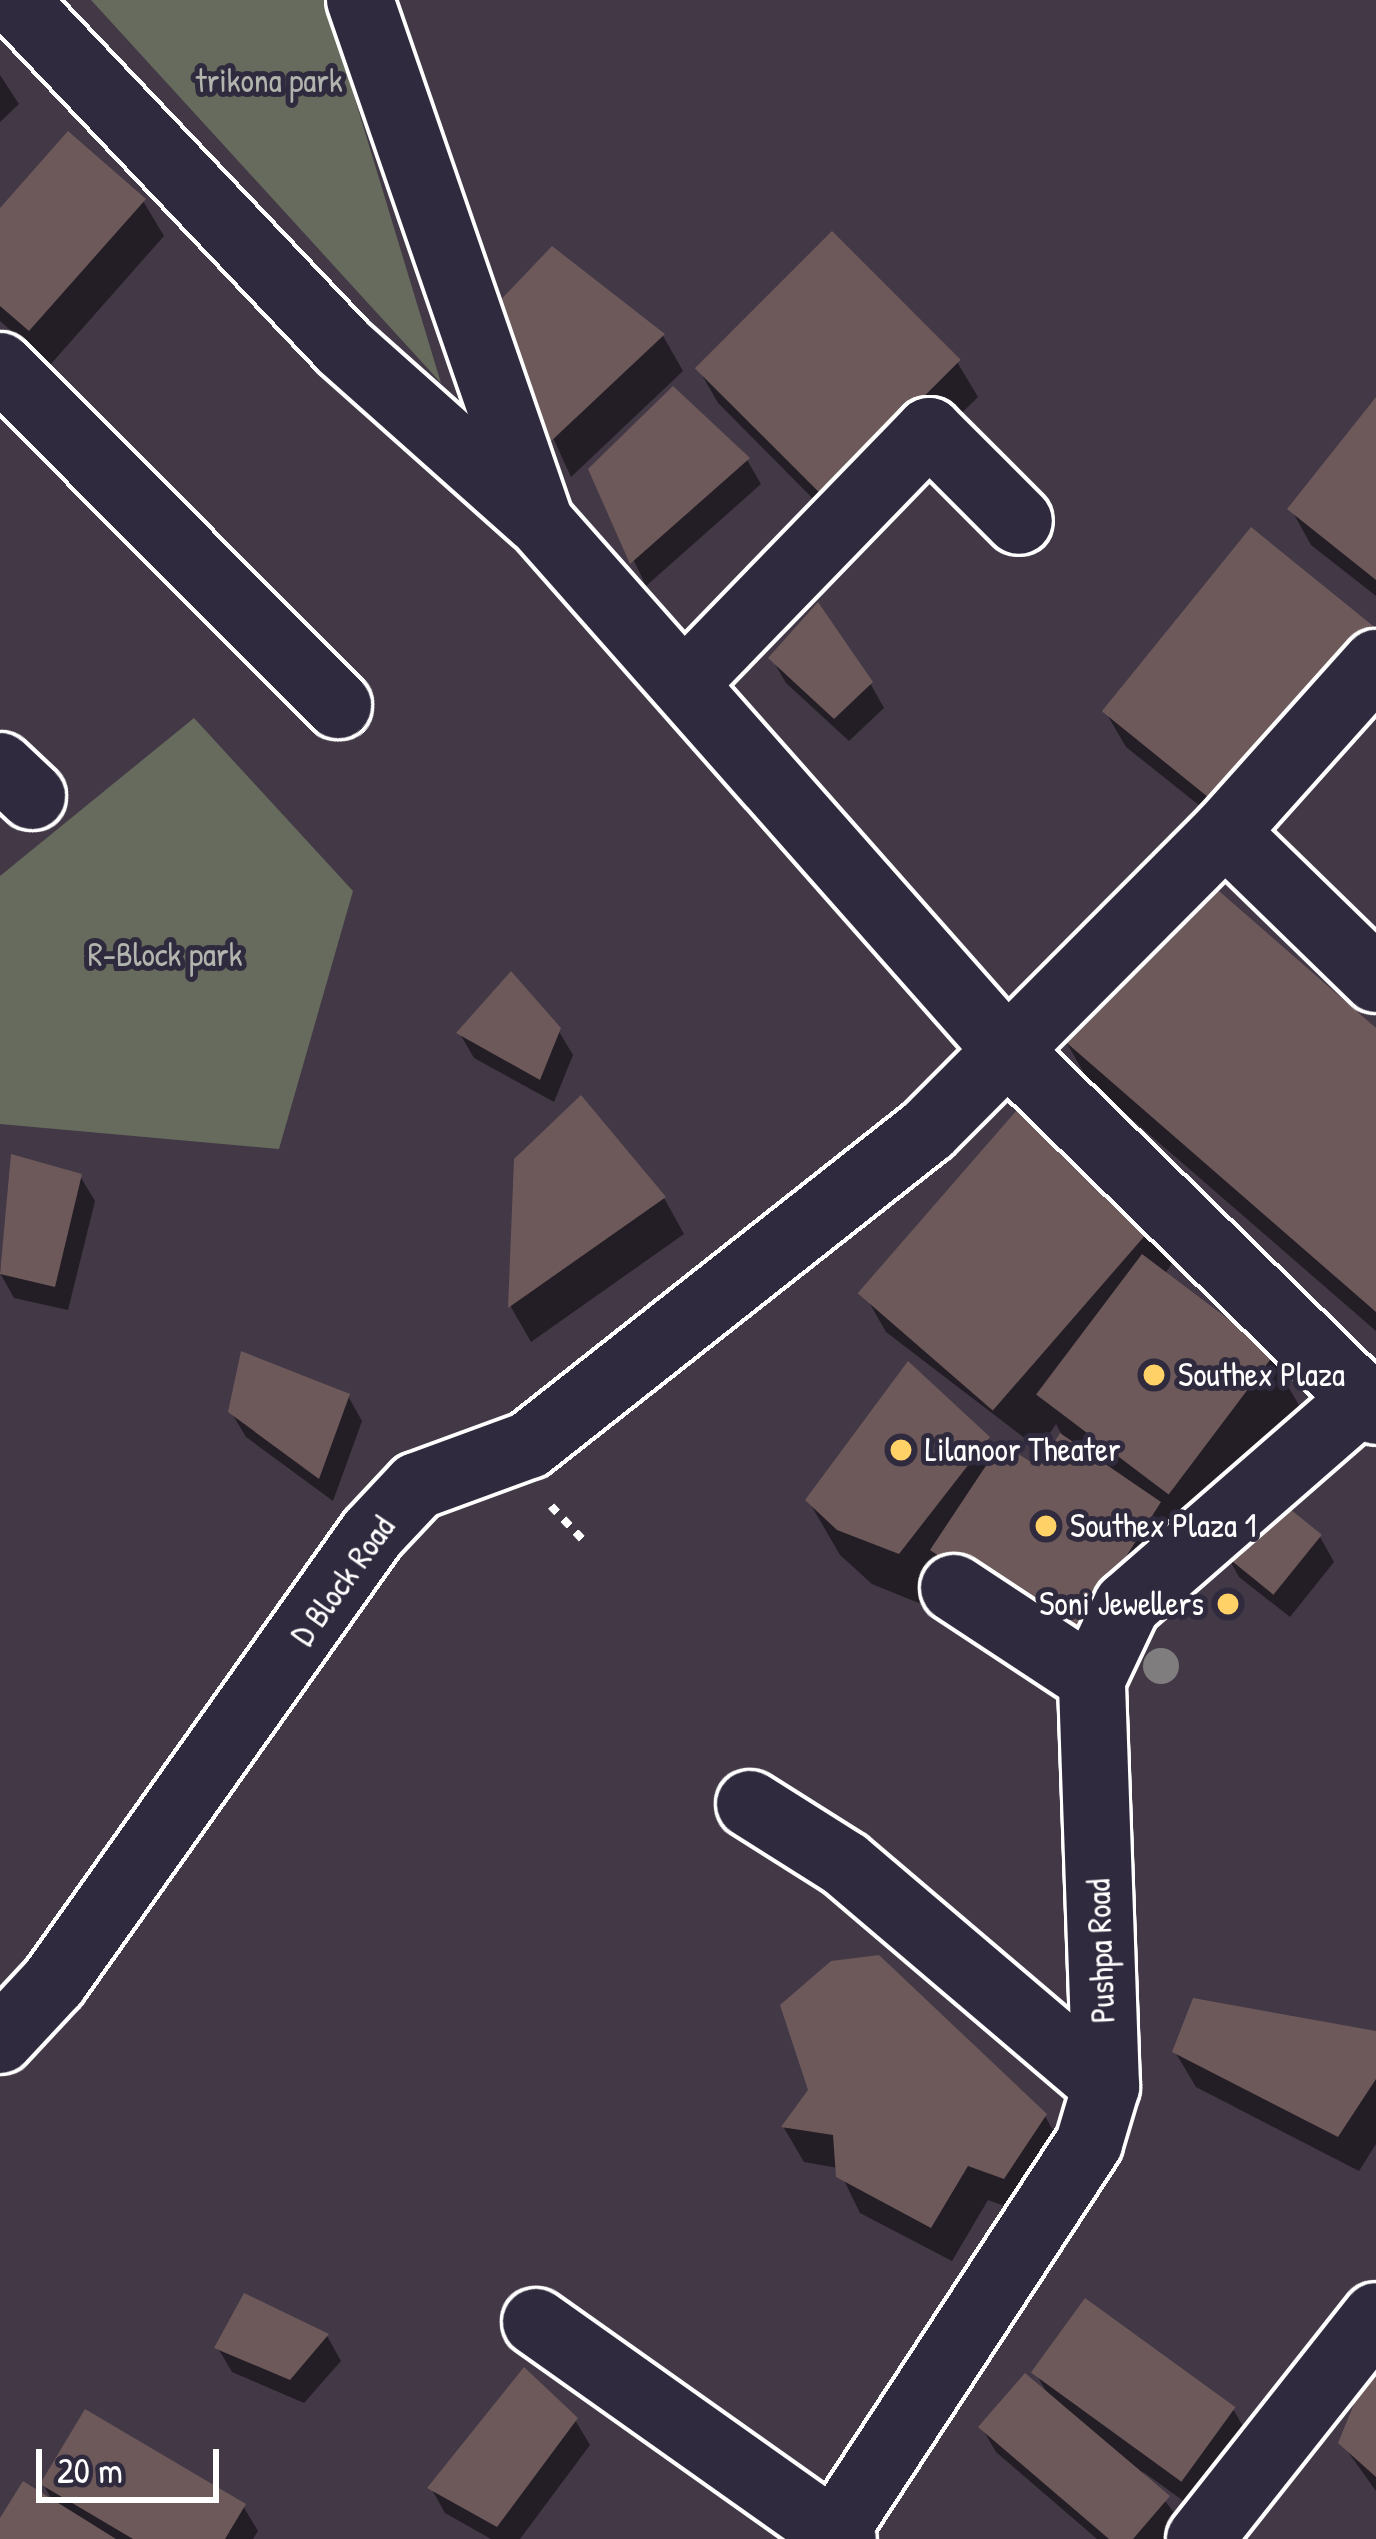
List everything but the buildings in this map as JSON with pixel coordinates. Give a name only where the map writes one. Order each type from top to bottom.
[{"type":"street","points":[[14,0],[343,346],[540,523],[1007,1050],[1365,1383]]},
{"type":"street","points":[[360,0],[540,523]]},
{"type":"street","points":[[0,366],[338,705]]},
{"type":"street","points":[[685,682],[929,431],[1018,521]]},
{"type":"street","name":"D Block Road","points":[[0,2040],[55,1982],[372,1534],[417,1486],[529,1445],[928,1130],[1226,832],[1376,663]]},
{"type":"street","points":[[1226,832],[1368,956]]},
{"type":"street","name":"Pushpa Road","points":[[836,2537],[1089,2143],[1106,2086],[1092,1679],[1127,1604],[1365,1383]]},
{"type":"street","points":[[954,1588],[1092,1679]]},
{"type":"street","points":[[750,1804],[799,1830],[900,1907],[1106,2086]]},
{"type":"street","points":[[1200,2539],[1376,2317]]},
{"type":"street","points":[[536,2322],[836,2537]]},
{"type":"green space","name":"trikona park","points":[[91,0],[325,0],[441,383]]},
{"type":"green space","name":"R-Block park","points":[[194,718],[353,891],[279,1149],[0,1124],[0,876]]},
{"type":"place","name":"Southex Plaza","points":[[1154,1375]]},
{"type":"place","name":"Lilanoor Theater","points":[[901,1450]]},
{"type":"place","name":"Southex Plaza 1","points":[[1046,1526]]},
{"type":"place","name":"Soni Jewellers","points":[[1228,1604]]}]
